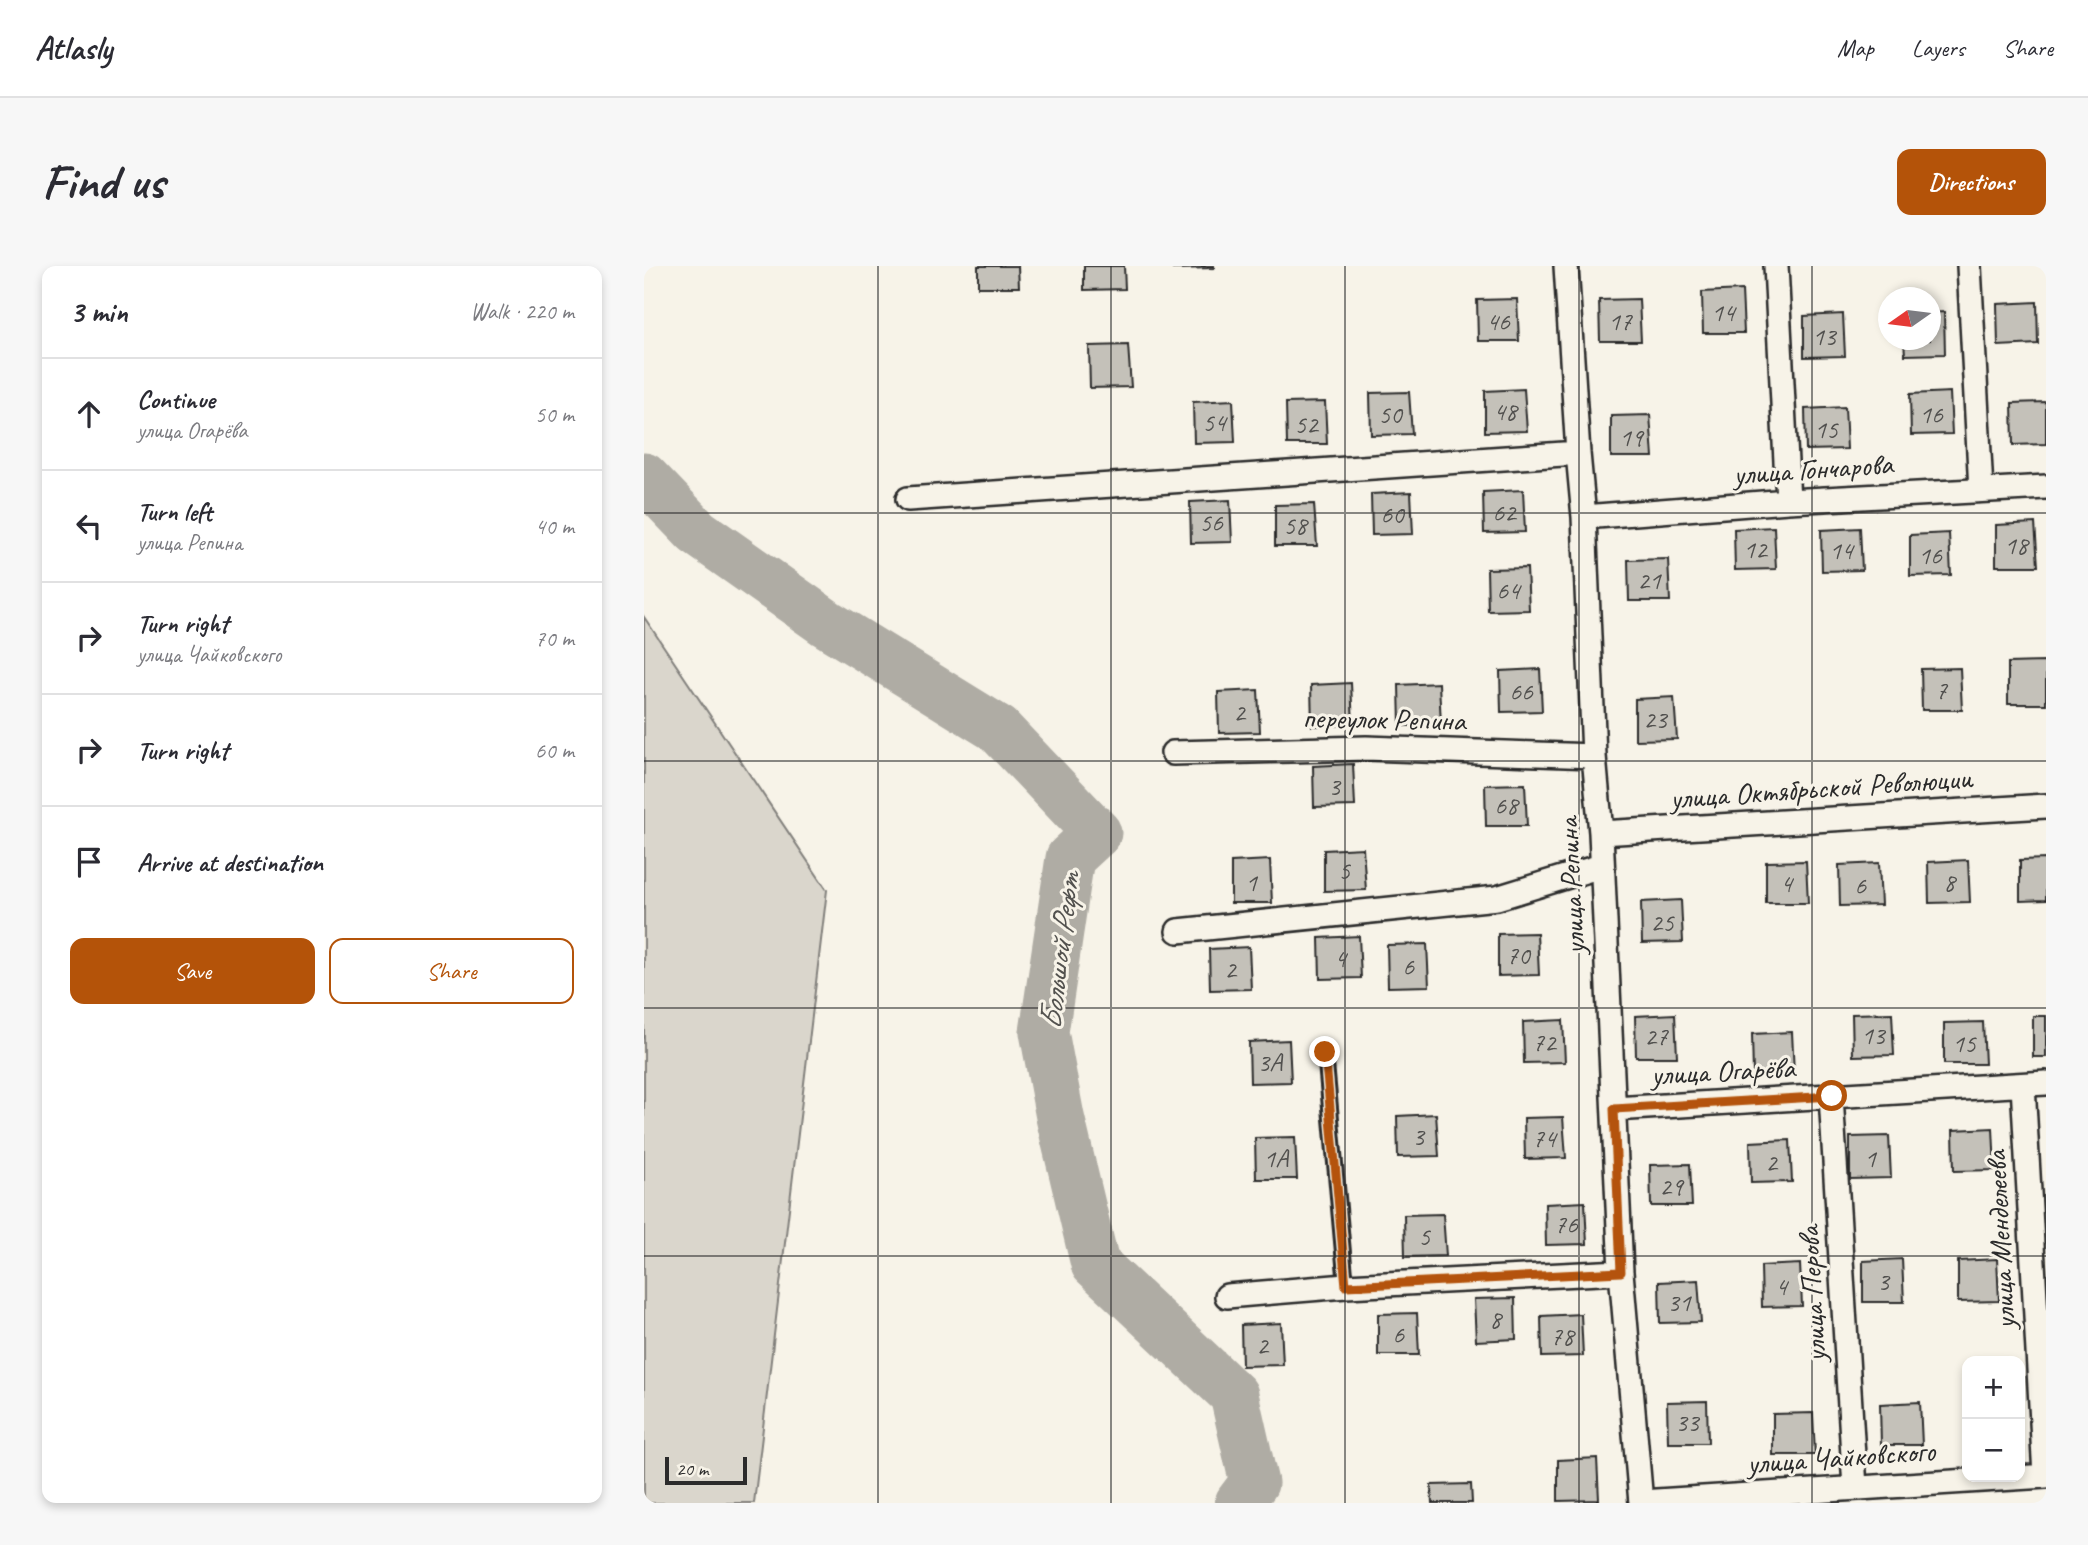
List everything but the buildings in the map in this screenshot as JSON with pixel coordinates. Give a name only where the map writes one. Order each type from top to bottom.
[{"type":"street","name":"улица Репина","points":[[1566,266],[1584,517],[1621,1272],[1641,1503]]},
{"type":"street","points":[[1776,266],[1788,501]]},
{"type":"street","points":[[1969,266],[1981,490]]},
{"type":"street","points":[[908,499],[1578,453]]},
{"type":"street","name":"улица Гончарова","points":[[1584,517],[1788,501],[2046,487]]},
{"type":"street","name":"переулок Репина","points":[[1173,753],[1366,748],[1594,756]]},
{"type":"street","name":"улица Октябрьской Революции","points":[[1601,833],[2046,806]]},
{"type":"street","points":[[1178,931],[1497,898],[1601,866]]},
{"type":"street","name":"улица Огарёва","points":[[1614,1109],[2046,1083]]},
{"type":"street","name":"улица Менделеева","points":[[2022,1085],[2046,1476]]},
{"type":"street","name":"улица Перова","points":[[1832,1096],[1855,1488]]},
{"type":"street","points":[[1227,1296],[1346,1286],[1621,1272]]},
{"type":"street","name":"улица Чайковского","points":[[1641,1503],[2046,1476]]},
{"type":"lane","points":[[1325,1052],[1346,1286]]},
{"type":"shaded area","points":[[644,617],[827,890],[754,1503],[644,1503]]},
{"type":"waterway","name":"Большой Рефт","points":[[644,477],[697,532],[826,623],[998,729],[1097,833],[1070,858],[1044,1032],[1060,1117],[1095,1264],[1234,1395],[1254,1483],[1239,1503]]},
{"type":"route","points":[[1325,1052],[1346,1286],[1621,1272],[1614,1109],[1832,1096]]}]
